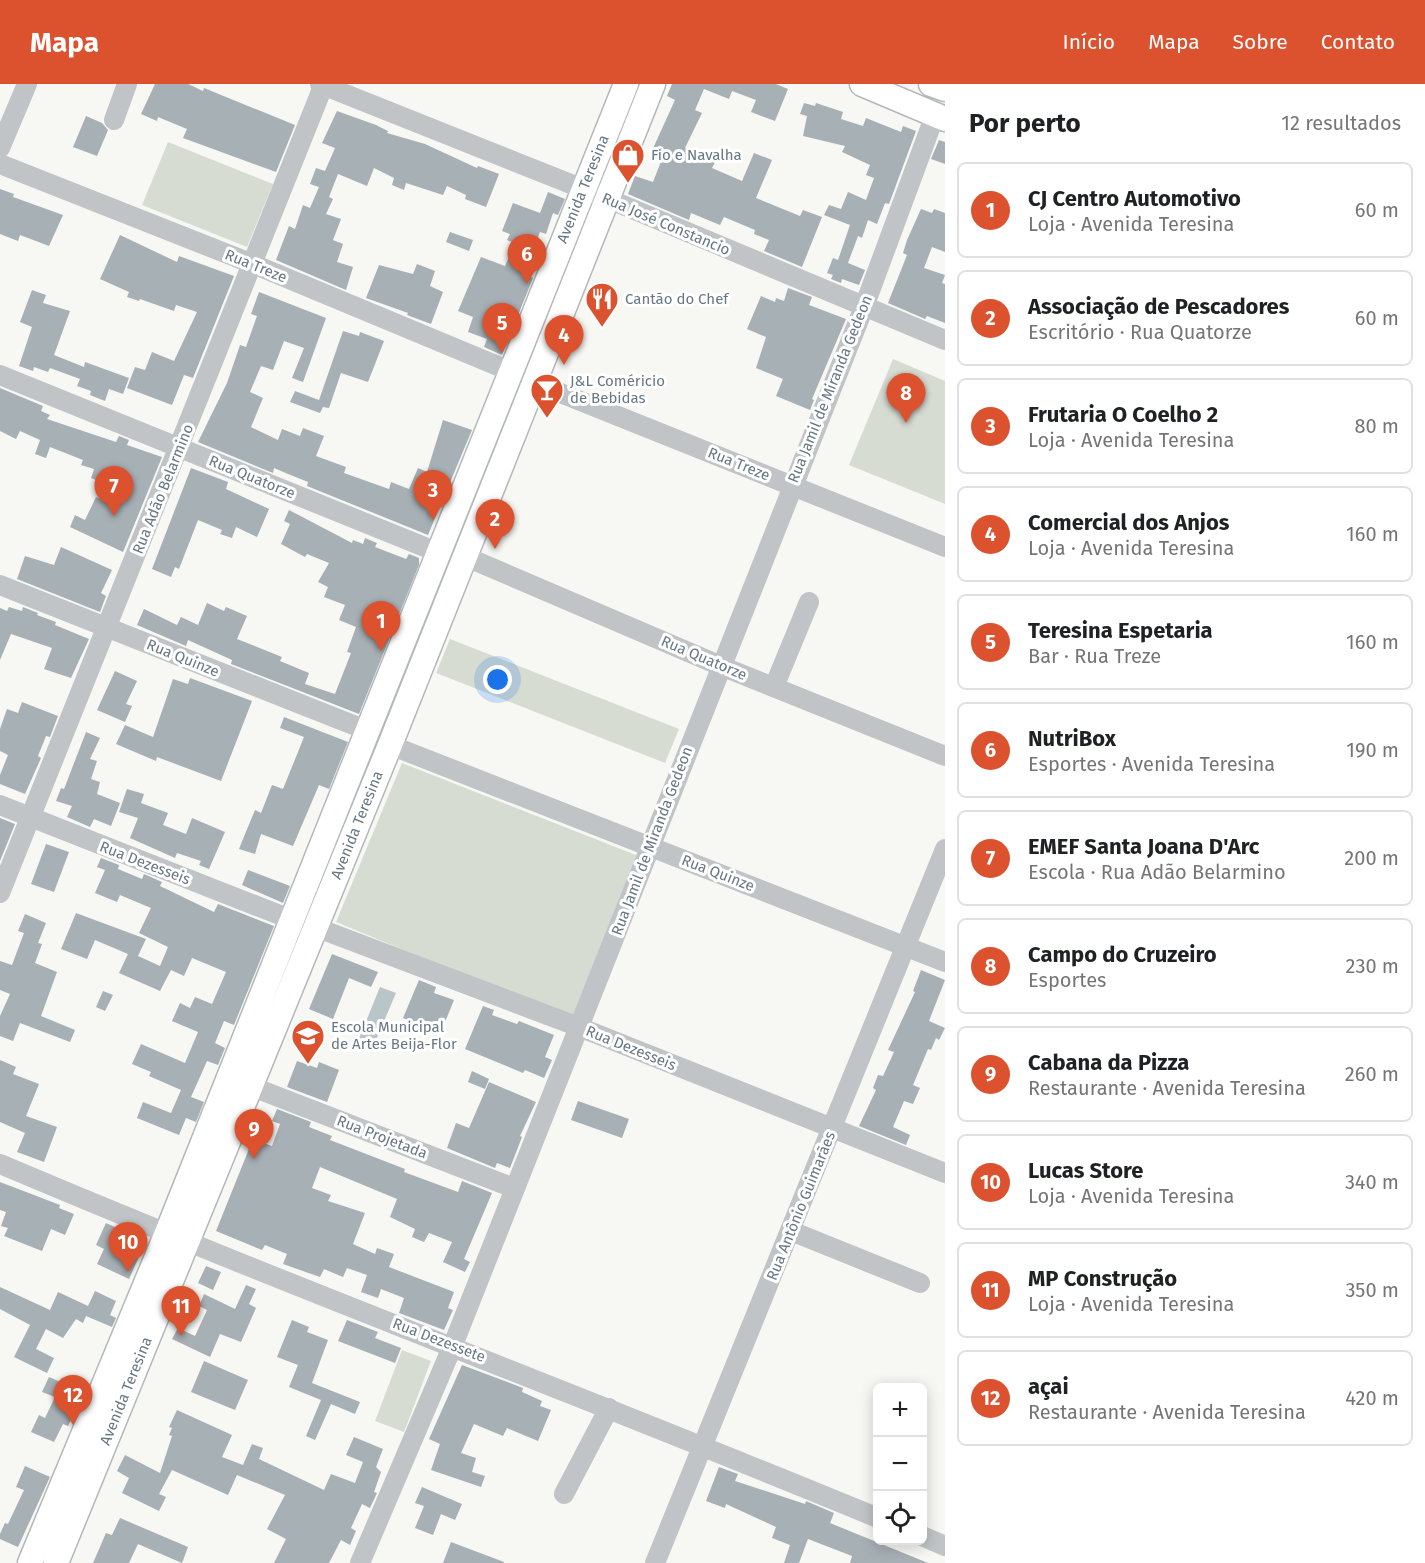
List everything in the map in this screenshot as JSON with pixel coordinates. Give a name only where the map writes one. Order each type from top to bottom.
[{"type":"main road","name":"Avenida Teresina","points":[[56,1563],[132,1348],[177,1238],[290,920],[626,84]]},
{"type":"main road","name":"Avenida Teresina","points":[[177,1238],[250,1086],[390,745],[653,84]]},
{"type":"main road","points":[[862,84],[940,117]]},
{"type":"main road","points":[[931,84],[945,89]]},
{"type":"main road","points":[[397,654],[422,664]]},
{"type":"main road","name":"Avenida Teresina","points":[[30,1563],[132,1348]]},
{"type":"street","points":[[0,148],[27,84]]},
{"type":"street","points":[[114,120],[127,84]]},
{"type":"street","name":"Rua José Constancio","points":[[323,85],[606,198],[945,340]]},
{"type":"street","name":"Rua Adão Belarmino","points":[[0,893],[180,448],[323,85]]},
{"type":"street","name":"Rua Jamil de Miranda Gedeon","points":[[360,1563],[453,1345],[791,485],[940,117]]},
{"type":"street","name":"Rua Treze","points":[[0,164],[253,264],[510,371]]},
{"type":"street","name":"Rua Quatorze","points":[[0,375],[437,552]]},
{"type":"street","name":"Rua Treze","points":[[533,382],[945,547]]},
{"type":"street","name":"Rua Quatorze","points":[[464,556],[721,666],[945,756]]},
{"type":"street","name":"Rua Quinze","points":[[0,585],[366,730]]},
{"type":"street","points":[[774,687],[809,602]]},
{"type":"street","name":"Rua Quinze","points":[[390,745],[945,962]]},
{"type":"street","name":"Rua Dezesseis","points":[[0,805],[290,920]]},
{"type":"street","name":"Rua Antônio Guimarães","points":[[655,1563],[945,849]]},
{"type":"street","name":"Rua Dezesseis","points":[[315,927],[579,1027],[945,1173]]},
{"type":"street","name":"Rua Projetada","points":[[250,1086],[514,1188]]},
{"type":"street","name":"Rua Dezessete","points":[[0,1164],[177,1238],[704,1445],[873,1516]]},
{"type":"street","points":[[791,1232],[920,1283]]},
{"type":"street","points":[[564,1494],[609,1408]]},
{"type":"street","points":[[927,1538],[945,1546]]},
{"type":"shaded area","points":[[168,142],[273,184],[247,247],[142,205]]},
{"type":"shaded area","points":[[893,359],[945,381],[945,504],[849,465]]},
{"type":"shaded area","points":[[450,639],[679,729],[665,763],[436,673]]},
{"type":"shaded area","points":[[402,763],[636,855],[573,1020],[336,922]]},
{"type":"shaded area","points":[[380,987],[396,993],[373,1047],[358,1041]]},
{"type":"shaded area","points":[[402,1350],[431,1361],[404,1432],[375,1421]]},
{"type":"building","points":[[155,84],[188,84],[203,91],[204,88],[295,125],[276,172],[183,138],[187,129],[158,117],[157,121],[141,114]]},
{"type":"building","points":[[672,84],[776,84],[788,89],[775,121],[751,112],[756,100],[732,91],[729,99],[704,89],[695,110],[702,113],[685,148],[715,162],[712,168],[742,181],[754,153],[772,160],[756,198],[800,216],[803,210],[822,217],[802,267],[764,251],[769,240],[754,234],[755,230],[724,217],[720,225],[691,213],[689,220],[628,194],[635,176],[653,182],[662,159],[650,155],[675,100],[667,96]]},
{"type":"building","points":[[804,103],[815,106],[816,103],[843,112],[841,119],[863,126],[866,118],[901,132],[903,126],[916,131],[889,204],[885,203],[877,224],[868,220],[862,238],[858,236],[848,263],[865,270],[859,285],[842,279],[841,283],[831,279],[833,275],[827,273],[833,258],[838,260],[850,225],[824,215],[829,205],[841,209],[848,192],[866,200],[874,178],[866,175],[870,165],[842,152],[845,146],[803,136],[807,116],[800,114]]},
{"type":"building","points":[[337,111],[376,125],[388,131],[387,133],[425,144],[477,168],[478,166],[499,174],[486,207],[465,199],[466,195],[447,186],[443,195],[406,183],[404,190],[392,185],[394,178],[374,168],[367,186],[338,174],[329,197],[333,199],[326,214],[341,219],[333,240],[343,244],[337,262],[353,267],[346,290],[276,260],[289,226],[295,229],[303,205],[310,208],[319,187],[310,184],[316,168],[325,171],[335,148],[322,143]]},
{"type":"building","points":[[86,116],[102,123],[108,130],[97,156],[73,147]]},
{"type":"building","points":[[939,140],[945,142],[945,164],[931,159]]},
{"type":"building","points":[[0,189],[14,194],[13,197],[63,215],[49,246],[20,235],[18,241],[0,234]]},
{"type":"building","points":[[548,192],[565,199],[558,215],[553,213],[546,234],[540,232],[530,257],[538,260],[531,277],[533,278],[502,355],[484,347],[487,339],[468,332],[473,317],[458,311],[481,257],[505,266],[515,243],[507,240],[510,234],[502,231],[513,203],[540,213]]},
{"type":"building","points":[[921,209],[932,213],[934,209],[945,213],[945,252],[932,247],[924,268],[945,275],[942,283],[945,284],[945,323],[927,316],[925,319],[888,303],[907,255],[903,253],[907,240]]},
{"type":"building","points":[[450,232],[473,240],[469,251],[446,242]]},
{"type":"building","points":[[120,235],[177,262],[179,256],[234,276],[193,378],[184,375],[172,405],[127,388],[135,367],[145,370],[152,352],[174,361],[197,312],[176,305],[174,311],[127,297],[129,292],[100,279]]},
{"type":"building","points":[[417,264],[435,271],[430,286],[443,292],[431,324],[366,298],[379,265],[413,274]]},
{"type":"building","points":[[788,288],[812,297],[809,305],[846,319],[812,399],[814,400],[810,410],[776,396],[783,379],[756,368],[766,337],[747,329],[761,296],[775,302],[776,298],[784,301]]},
{"type":"building","points":[[32,290],[46,295],[43,303],[70,311],[54,355],[84,367],[85,362],[129,378],[123,394],[109,389],[105,401],[90,395],[91,391],[77,386],[80,379],[50,368],[48,372],[34,367],[33,371],[19,366],[32,327],[20,322]]},
{"type":"building","points":[[259,292],[326,318],[303,382],[292,378],[304,348],[284,341],[273,370],[261,366],[250,392],[263,398],[251,427],[278,440],[282,429],[300,436],[303,428],[324,436],[316,456],[346,467],[344,473],[389,489],[391,482],[409,489],[418,468],[427,472],[443,420],[472,430],[428,535],[307,486],[308,482],[274,468],[273,473],[198,442],[227,383],[240,345],[246,347],[257,316],[251,314]]},
{"type":"building","points":[[343,331],[359,336],[360,332],[384,341],[368,382],[341,373],[329,408],[323,407],[320,413],[290,402],[295,391],[319,400]]},
{"type":"building","points":[[0,388],[43,406],[41,411],[50,415],[47,419],[116,442],[119,436],[129,440],[127,445],[162,457],[123,552],[70,527],[75,515],[85,520],[96,497],[115,505],[128,477],[106,468],[101,482],[91,478],[94,469],[81,465],[83,460],[50,447],[46,458],[35,454],[40,440],[20,431],[16,439],[0,431]]},
{"type":"building","points":[[191,468],[228,482],[226,489],[269,509],[257,537],[236,527],[232,538],[220,534],[222,530],[198,520],[179,569],[175,567],[171,577],[152,569]]},
{"type":"building","points":[[289,510],[352,543],[353,540],[363,544],[365,538],[377,543],[375,547],[406,559],[409,554],[419,558],[419,565],[359,714],[231,664],[232,660],[188,640],[186,646],[137,625],[144,609],[177,625],[181,617],[198,625],[207,603],[224,611],[226,607],[247,616],[237,639],[282,657],[280,661],[309,673],[305,684],[335,694],[351,653],[347,652],[356,627],[339,620],[345,605],[324,597],[328,587],[318,582],[329,563],[307,554],[305,557],[281,544],[290,524],[284,521]]},
{"type":"building","points":[[61,547],[112,570],[101,593],[106,596],[100,612],[17,579],[25,556],[54,565]]},
{"type":"building","points":[[9,607],[22,611],[23,607],[38,613],[37,615],[56,622],[55,625],[89,639],[71,678],[44,669],[52,648],[11,634],[0,660],[0,608],[7,611]]},
{"type":"building","points":[[115,671],[137,681],[126,704],[132,706],[125,722],[97,710]]},
{"type":"building","points":[[190,678],[252,701],[221,781],[157,757],[156,761],[116,744],[125,725],[153,737],[173,679],[188,684]]},
{"type":"building","points":[[22,702],[58,716],[50,737],[46,736],[38,756],[41,758],[25,794],[0,784],[0,775],[8,755],[0,751],[0,729],[7,709],[18,713]]},
{"type":"building","points":[[284,717],[348,742],[329,789],[319,785],[293,846],[261,834],[255,854],[239,849],[255,810],[261,813],[272,785],[283,789],[304,737],[280,728]]},
{"type":"building","points":[[86,732],[100,738],[90,759],[97,761],[91,779],[100,782],[97,794],[120,803],[111,826],[94,819],[90,827],[67,817],[72,806],[56,801],[61,788],[64,789]]},
{"type":"building","points":[[127,789],[144,794],[141,803],[168,813],[163,825],[186,834],[192,818],[225,832],[209,869],[199,865],[201,861],[177,853],[175,858],[130,838],[138,818],[119,812]]},
{"type":"building","points":[[0,818],[15,824],[0,861]]},
{"type":"building","points":[[46,844],[69,852],[54,892],[31,884]]},
{"type":"building","points":[[101,858],[119,865],[118,869],[142,879],[144,874],[162,882],[160,886],[214,912],[218,904],[274,926],[234,1025],[224,1021],[215,1043],[225,1048],[218,1065],[207,1061],[191,1097],[204,1102],[196,1122],[186,1118],[179,1135],[137,1118],[143,1102],[171,1113],[181,1090],[149,1076],[151,1072],[132,1064],[141,1044],[185,1063],[198,1032],[172,1021],[180,1003],[190,1008],[195,997],[212,1004],[226,972],[192,958],[184,976],[171,970],[160,991],[119,973],[128,954],[95,940],[87,959],[61,949],[76,913],[146,939],[138,956],[160,966],[168,947],[139,933],[151,908],[120,895],[117,902],[95,893],[105,870],[97,867]]},
{"type":"building","points":[[248,870],[290,886],[283,903],[242,885]]},
{"type":"building","points":[[25,914],[46,923],[38,943],[42,944],[35,963],[57,972],[41,1016],[75,1030],[70,1042],[20,1023],[13,1041],[0,1036],[0,1016],[10,994],[0,990],[0,961],[12,965],[24,933],[18,931]]},
{"type":"building","points":[[332,954],[378,972],[371,987],[349,978],[333,1019],[309,1009]]},
{"type":"building","points":[[921,970],[945,980],[929,1021],[945,1028],[939,1040],[936,1038],[931,1050],[928,1049],[913,1085],[920,1088],[913,1104],[904,1101],[893,1127],[910,1135],[906,1145],[859,1126],[876,1090],[873,1088],[878,1075],[883,1076],[894,1052],[888,1050],[915,992],[913,991]]},
{"type":"building","points":[[419,980],[436,987],[434,993],[454,1000],[443,1027],[422,1020],[420,1025],[403,1018]]},
{"type":"building","points":[[103,991],[113,995],[105,1011],[96,1007]]},
{"type":"building","points":[[483,1006],[494,1010],[492,1015],[517,1024],[519,1021],[554,1035],[545,1057],[552,1060],[544,1078],[525,1070],[523,1073],[465,1049]]},
{"type":"building","points":[[0,1060],[16,1067],[13,1074],[39,1084],[26,1116],[57,1127],[44,1162],[17,1152],[25,1133],[0,1122]]},
{"type":"building","points":[[297,1061],[317,1068],[319,1062],[339,1070],[327,1102],[287,1087]]},
{"type":"building","points":[[472,1071],[489,1079],[485,1089],[468,1082]]},
{"type":"building","points":[[489,1082],[536,1102],[520,1136],[522,1137],[510,1168],[497,1163],[495,1168],[447,1148],[456,1123],[469,1128]]},
{"type":"building","points":[[578,1101],[629,1119],[622,1138],[571,1120]]},
{"type":"building","points":[[277,1109],[311,1122],[309,1127],[332,1136],[330,1140],[405,1169],[404,1172],[458,1192],[462,1181],[492,1193],[464,1259],[470,1262],[465,1272],[443,1262],[452,1242],[429,1233],[424,1242],[412,1237],[415,1229],[390,1217],[397,1199],[320,1167],[312,1188],[331,1195],[328,1201],[365,1213],[353,1244],[375,1254],[377,1248],[394,1254],[389,1267],[454,1292],[448,1308],[453,1310],[444,1330],[399,1313],[404,1298],[381,1289],[378,1298],[361,1292],[367,1275],[347,1268],[343,1277],[324,1269],[320,1277],[283,1264],[287,1254],[265,1245],[262,1250],[216,1231],[253,1139],[272,1146],[280,1124],[272,1121]]},
{"type":"building","points":[[0,1182],[60,1205],[59,1208],[74,1214],[65,1235],[51,1229],[42,1251],[4,1236],[8,1228],[1,1226],[6,1212],[0,1210]]},
{"type":"building","points":[[106,1223],[146,1241],[129,1279],[97,1264],[104,1249],[96,1245]]},
{"type":"building","points":[[206,1266],[221,1272],[213,1290],[198,1283]]},
{"type":"building","points":[[246,1285],[256,1289],[249,1304],[256,1308],[241,1342],[220,1334],[210,1357],[172,1339],[178,1328],[195,1336],[207,1310],[199,1306],[204,1294],[235,1309]]},
{"type":"building","points":[[0,1287],[50,1310],[58,1292],[88,1306],[95,1291],[116,1301],[110,1315],[116,1318],[112,1327],[86,1316],[83,1323],[76,1319],[63,1338],[46,1329],[36,1349],[54,1358],[47,1373],[14,1357],[30,1325],[0,1309]]},
{"type":"building","points":[[292,1320],[309,1327],[307,1332],[328,1340],[312,1383],[360,1402],[355,1414],[331,1404],[315,1440],[306,1436],[321,1400],[289,1387],[298,1365],[277,1357]]},
{"type":"building","points":[[347,1320],[378,1332],[375,1338],[401,1348],[395,1363],[338,1341]]},
{"type":"building","points":[[204,1361],[248,1380],[235,1410],[191,1392]]},
{"type":"building","points":[[462,1365],[523,1388],[522,1392],[542,1401],[540,1406],[551,1410],[538,1441],[507,1428],[503,1436],[474,1424],[461,1453],[476,1458],[472,1472],[485,1476],[481,1487],[431,1470],[440,1444],[429,1439]]},
{"type":"building","points":[[49,1377],[84,1392],[68,1426],[63,1424],[54,1442],[31,1432],[39,1415],[45,1418],[55,1397],[42,1392]]},
{"type":"building","points":[[177,1410],[232,1435],[222,1457],[243,1465],[252,1444],[263,1448],[259,1459],[324,1490],[331,1474],[355,1483],[363,1462],[346,1455],[354,1437],[383,1449],[376,1467],[381,1472],[374,1492],[377,1493],[370,1508],[362,1504],[351,1528],[356,1531],[350,1545],[341,1540],[329,1563],[274,1563],[286,1539],[267,1529],[285,1495],[237,1475],[228,1495],[172,1470],[159,1494],[166,1497],[159,1511],[122,1493],[129,1478],[117,1471],[125,1455],[160,1473],[172,1436],[169,1435],[172,1428],[169,1427]]},
{"type":"building","points":[[25,1466],[50,1477],[18,1547],[0,1539],[0,1534],[5,1523],[8,1524],[24,1490],[16,1487]]},
{"type":"building","points":[[719,1467],[738,1474],[735,1481],[805,1504],[806,1501],[834,1513],[830,1523],[873,1541],[873,1545],[884,1545],[928,1563],[850,1563],[852,1556],[808,1539],[799,1563],[784,1563],[790,1545],[772,1538],[776,1527],[726,1504],[725,1508],[706,1501]]},
{"type":"building","points":[[422,1487],[462,1504],[455,1520],[441,1514],[433,1535],[415,1528],[424,1506],[415,1503]]},
{"type":"building","points":[[120,1518],[188,1547],[182,1563],[138,1544],[129,1563],[93,1563],[106,1533],[112,1535]]},
{"type":"building","points":[[451,1542],[504,1562],[504,1563],[443,1563]]},
{"type":"place","name":"Fio e Navalha","points":[[628,184]]},
{"type":"place","name":"NutriBox","points":[[527,284]]},
{"type":"place","name":"Cantão do Chef","points":[[602,328]]},
{"type":"place","name":"Teresina Espetaria","points":[[502,353]]},
{"type":"place","name":"Comercial dos Anjos","points":[[564,365]]},
{"type":"place","name":"J&L Coméricio de Bebidas","points":[[547,419]]},
{"type":"place","name":"Campo do Cruzeiro","points":[[906,423]]},
{"type":"place","name":"EMEF Santa Joana D'Arc","points":[[114,516]]},
{"type":"place","name":"Frutaria O Coelho 2","points":[[433,520]]},
{"type":"place","name":"Associação de Pescadores","points":[[495,549]]},
{"type":"place","name":"CJ Centro Automotivo","points":[[381,651]]},
{"type":"place","name":"Escola Municipal de Artes Beija-Flor","points":[[308,1065]]},
{"type":"place","name":"Cabana da Pizza","points":[[254,1159]]},
{"type":"place","name":"Lucas Store","points":[[128,1272]]},
{"type":"place","name":"MP Construção","points":[[181,1336]]},
{"type":"place","name":"açai","points":[[73,1425]]}]
